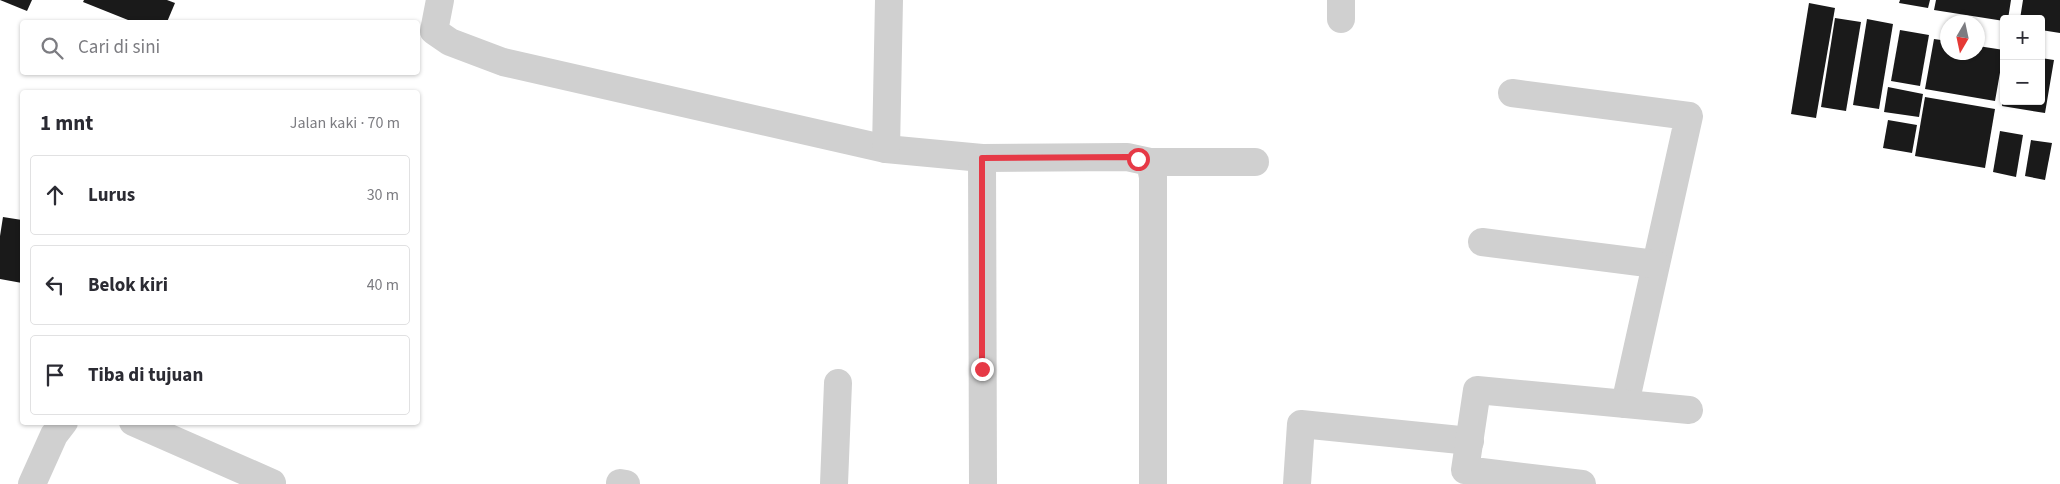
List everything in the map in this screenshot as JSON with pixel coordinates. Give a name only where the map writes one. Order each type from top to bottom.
[{"type":"street","points":[[440,0],[434,31],[450,42],[503,62],[886,149],[982,158],[1127,157],[1150,162],[1255,162]]},
{"type":"street","points":[[886,149],[889,0]]},
{"type":"street","points":[[1512,94],[1689,116],[1624,404]]},
{"type":"street","points":[[982,158],[983,484]]},
{"type":"street","points":[[1150,162],[1153,177],[1153,484]]},
{"type":"street","points":[[1482,242],[1655,264]]},
{"type":"street","points":[[834,484],[838,383]]},
{"type":"street","points":[[1582,484],[1465,470],[1478,390],[1689,410]]},
{"type":"street","points":[[1297,484],[1301,424],[1470,441]]},
{"type":"street","points":[[32,484],[54,435],[62,425]]},
{"type":"street","points":[[141,425],[272,483]]},
{"type":"building","points":[[0,0],[32,0],[27,11]]},
{"type":"building","points":[[84,0],[167,0],[175,3],[168,20],[128,20],[83,2]]},
{"type":"building","points":[[1900,0],[1930,0],[1928,8],[1899,3]]},
{"type":"building","points":[[1936,0],[2011,0],[2009,15],[2000,15],[2000,20],[1985,18],[1985,15],[1966,15],[1934,10]]},
{"type":"building","points":[[2023,0],[2060,0],[2060,33],[2045,31],[2045,15],[2021,15]]},
{"type":"building","points":[[1809,3],[1835,8],[1816,118],[1791,114]]},
{"type":"building","points":[[1835,18],[1861,22],[1846,111],[1821,107]]},
{"type":"building","points":[[1867,19],[1893,24],[1879,109],[1853,105]]},
{"type":"building","points":[[1900,30],[1929,35],[1920,86],[1891,81]]},
{"type":"building","points":[[1934,39],[1940,40],[1940,60],[1985,60],[1985,47],[2000,49],[2000,73],[1995,101],[1925,89]]},
{"type":"building","points":[[2045,59],[2054,60],[2045,113],[2002,106],[2045,105]]},
{"type":"building","points":[[1888,87],[1923,94],[1919,117],[1884,112]]},
{"type":"building","points":[[1925,97],[1995,109],[1985,168],[1915,156]]},
{"type":"building","points":[[1888,120],[1917,125],[1912,153],[1883,148]]},
{"type":"building","points":[[2000,131],[2023,135],[2016,177],[1993,172]]},
{"type":"building","points":[[2031,140],[2052,143],[2045,180],[2025,176]]},
{"type":"building","points":[[3,217],[20,220],[20,283],[0,279],[0,236]]},
{"type":"route","points":[[982,369],[982,158],[1073,159],[1127,157],[1138,159]]}]
